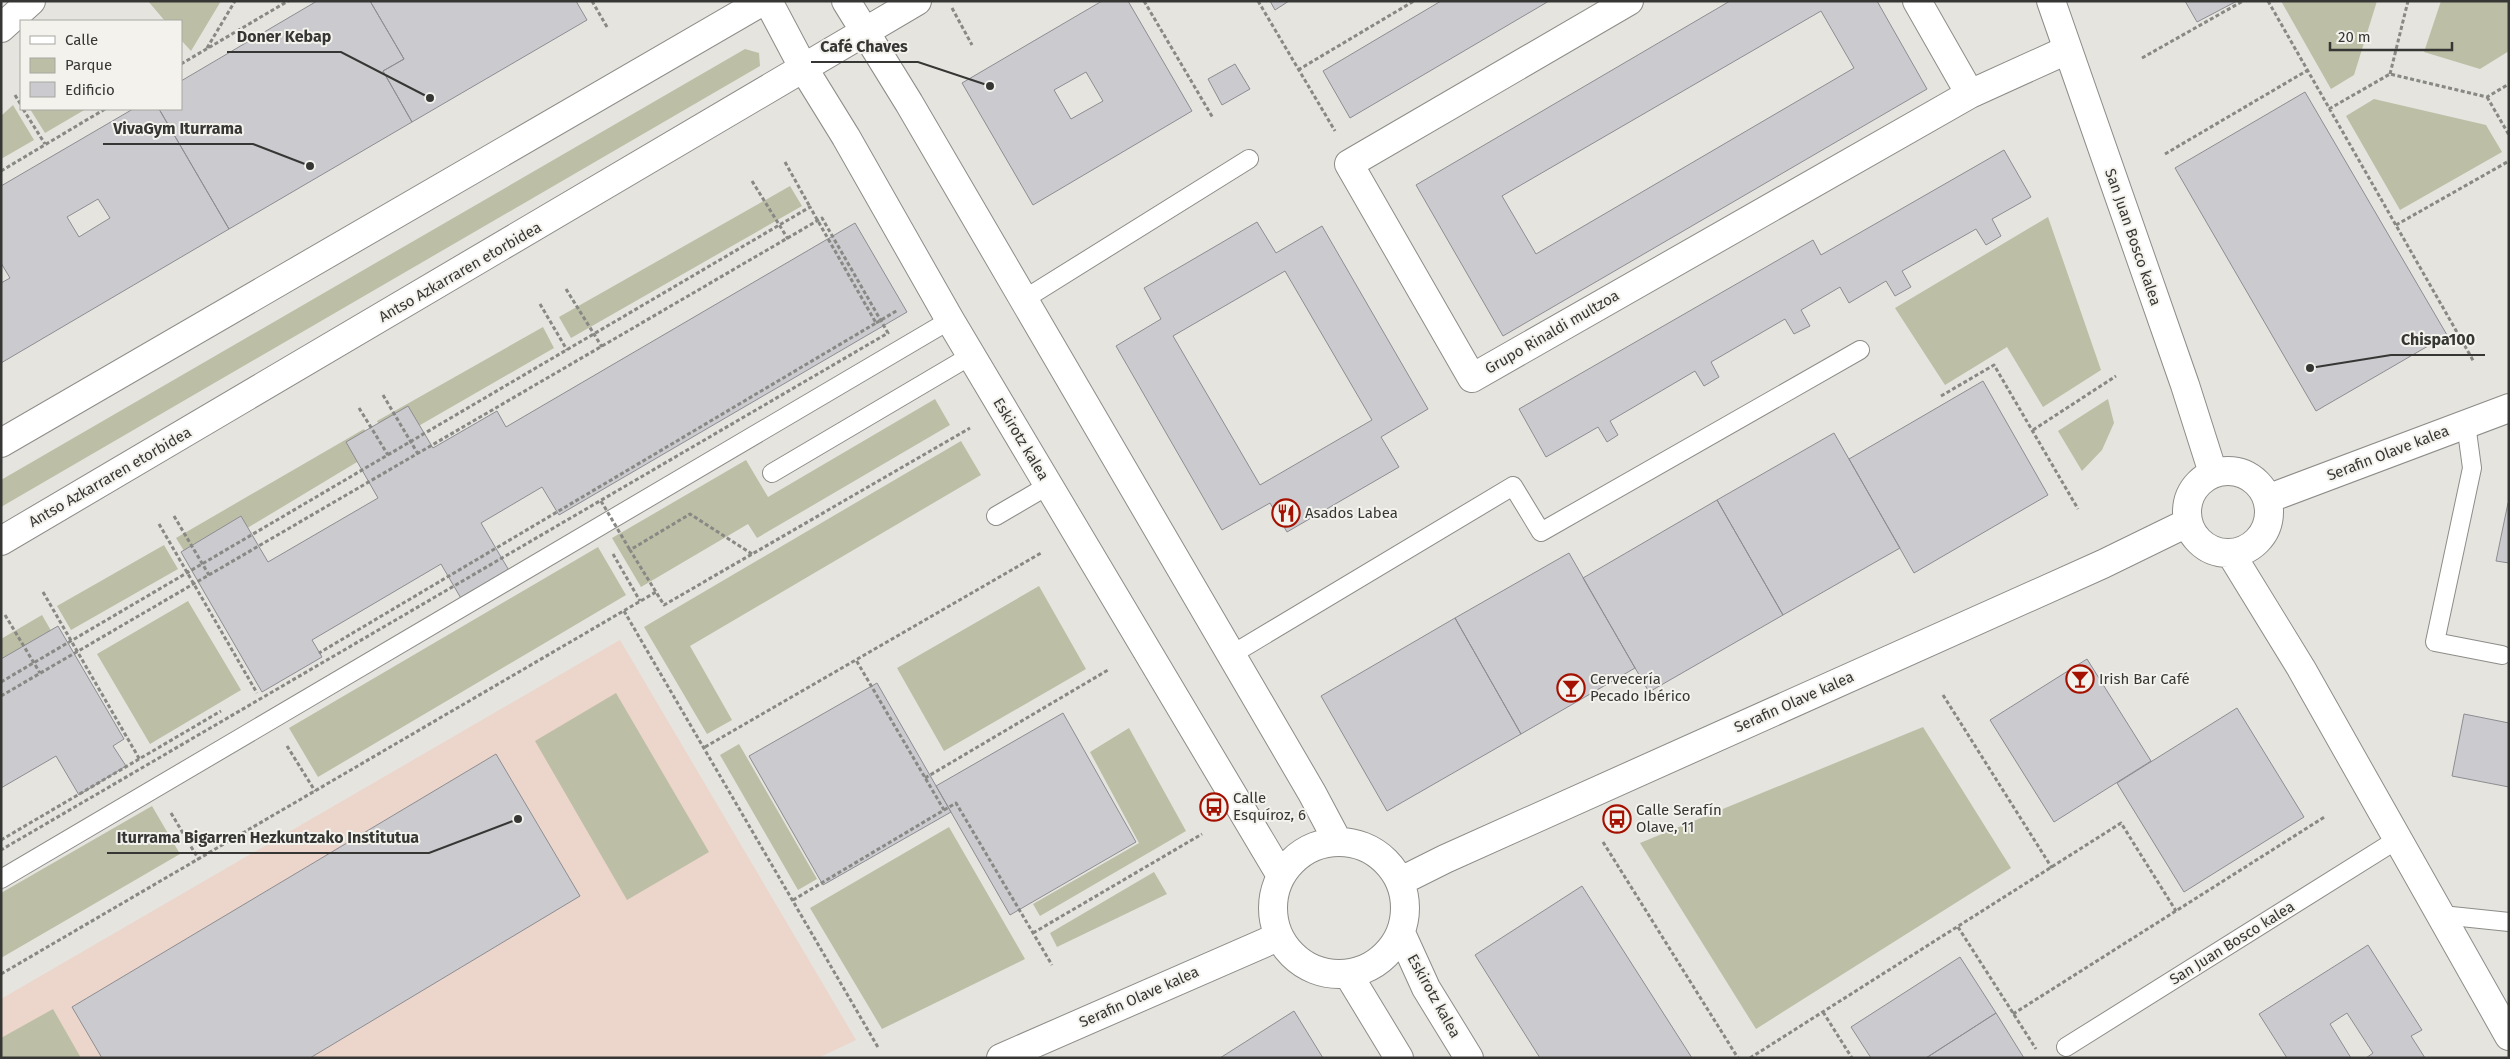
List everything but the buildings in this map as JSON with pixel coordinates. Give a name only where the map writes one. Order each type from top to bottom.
[{"type":"main road","points":[[1,28],[31,1]]},
{"type":"main road","points":[[1,443],[763,1]]},
{"type":"main road","name":"Eskirotz kalea","points":[[768,1],[804,69],[846,137],[950,320],[1280,874]]},
{"type":"main road","points":[[846,1],[866,32],[1231,655],[1337,840]]},
{"type":"main road","name":"Antso Azkarraren etorbidea","points":[[1,541],[917,1]]},
{"type":"main road","name":"Grupo Rinaldi multzoa","points":[[1629,1],[1350,164],[1472,378],[1970,94],[2067,50]]},
{"type":"main road","points":[[1917,1],[1970,94]]},
{"type":"main road","name":"San Juan Bosco kalea","points":[[2051,1],[2185,385],[2213,473]]},
{"type":"main road","name":"Serafin Olave kalea","points":[[2268,499],[2509,408]]},
{"type":"main road","points":[[2235,471],[2255,480],[2268,499],[2269,517],[2263,536],[2249,548],[2231,554],[2212,551],[2196,540],[2187,523],[2186,503],[2196,484],[2213,473],[2235,471]]},
{"type":"main road","name":"Serafin Olave kalea","points":[[1401,881],[1445,859],[2094,568],[2187,523]]},
{"type":"main road","points":[[2231,554],[2301,668],[2509,1036]]},
{"type":"main road","points":[[1337,840],[1375,851],[1401,881],[1406,907],[1401,933],[1380,960],[1348,974],[1320,972],[1295,959],[1278,937],[1272,905],[1280,874],[1304,850],[1337,840]]},
{"type":"main road","name":"Eskirotz kalea","points":[[1401,933],[1426,988],[1469,1058]]},
{"type":"main road","name":"Serafin Olave kalea","points":[[1001,1058],[1278,937]]},
{"type":"main road","points":[[1348,974],[1399,1058]]},
{"type":"lane","points":[[1023,300],[1249,159]]},
{"type":"lane","points":[[1,879],[950,320]]},
{"type":"lane","points":[[1231,655],[1513,486],[1541,532],[1860,350]]},
{"type":"lane","points":[[772,473],[972,355]]},
{"type":"lane","points":[[2466,424],[2472,468],[2435,642],[2502,655]]},
{"type":"lane","points":[[996,516],[1048,485]]},
{"type":"lane","name":"San Juan Bosco kalea","points":[[2066,1048],[2398,838]]},
{"type":"lane","points":[[2442,915],[2509,922]]},
{"type":"path","points":[[207,49],[234,1]]},
{"type":"path","points":[[182,63],[288,1]]},
{"type":"path","points":[[592,1],[607,26]]},
{"type":"path","points":[[948,1],[972,45]]},
{"type":"path","points":[[1144,1],[1213,118]]},
{"type":"path","points":[[1258,1],[1335,131]]},
{"type":"path","points":[[1298,70],[1414,1]]},
{"type":"path","points":[[2142,58],[2243,1]]},
{"type":"path","points":[[2268,1],[2474,362]]},
{"type":"path","points":[[2390,74],[2408,1]]},
{"type":"path","points":[[2165,154],[2308,70]]},
{"type":"path","points":[[2329,109],[2390,74],[2487,97],[2509,84]]},
{"type":"path","points":[[15,96],[20,104]]},
{"type":"path","points":[[2487,97],[2509,135]]},
{"type":"path","points":[[24,110],[45,144]]},
{"type":"path","points":[[1,171],[103,110]]},
{"type":"path","points":[[2396,225],[2509,160]]},
{"type":"path","points":[[785,162],[876,323]]},
{"type":"path","points":[[752,181],[788,239]]},
{"type":"path","points":[[1,682],[810,207]]},
{"type":"path","points":[[1,696],[822,218],[888,333],[1,850]]},
{"type":"path","points":[[566,289],[602,347]]},
{"type":"path","points":[[540,304],[567,350]]},
{"type":"path","points":[[316,655],[898,310]]},
{"type":"path","points":[[1941,396],[1994,365],[2078,508]]},
{"type":"path","points":[[2033,430],[2116,376]]},
{"type":"path","points":[[383,395],[418,454]]},
{"type":"path","points":[[360,408],[388,455]]},
{"type":"path","points":[[601,501],[664,605],[970,428]]},
{"type":"path","points":[[630,550],[690,514],[752,554]]},
{"type":"path","points":[[174,516],[209,575]]},
{"type":"path","points":[[159,524],[315,791]]},
{"type":"path","points":[[598,528],[640,601]]},
{"type":"path","points":[[705,748],[1041,553]]},
{"type":"path","points":[[43,592],[199,860]]},
{"type":"path","points":[[1,974],[656,592]]},
{"type":"path","points":[[624,611],[879,1049]]},
{"type":"path","points":[[5,615],[40,673]]},
{"type":"path","points":[[856,660],[944,810]]},
{"type":"path","points":[[925,778],[1108,670]]},
{"type":"path","points":[[247,696],[264,686]]},
{"type":"path","points":[[1943,695],[2052,868]]},
{"type":"path","points":[[1,840],[222,710]]},
{"type":"path","points":[[793,900],[956,803],[1052,965]]},
{"type":"path","points":[[2014,1014],[2326,816]]},
{"type":"path","points":[[1750,1058],[2121,823],[2176,911]]},
{"type":"path","points":[[1033,933],[1202,834]]},
{"type":"path","points":[[1603,842],[1738,1058]]},
{"type":"path","points":[[1958,927],[2037,1050]]},
{"type":"path","points":[[1823,1012],[1852,1058]]},
{"type":"shaded area","points":[[620,640],[856,1040],[818,1058],[1,1058],[1,999]]},
{"type":"green space","points":[[148,1],[221,1],[191,51],[182,41],[182,20],[164,20]]},
{"type":"green space","points":[[2281,1],[2377,1],[2354,75],[2331,89]]},
{"type":"green space","points":[[2441,1],[2509,1],[2509,51],[2480,69],[2424,52]]},
{"type":"green space","points":[[745,49],[759,53],[760,66],[1,507],[1,480]]},
{"type":"green space","points":[[2374,99],[2486,125],[2502,152],[2400,210],[2346,116]]},
{"type":"green space","points":[[13,105],[34,140],[1,159],[1,116]]},
{"type":"green space","points":[[31,110],[84,110],[45,133]]},
{"type":"green space","points":[[790,186],[802,206],[571,338],[559,317]]},
{"type":"green space","points":[[2048,217],[2101,370],[2043,407],[2007,347],[1945,385],[1895,308]]},
{"type":"green space","points":[[543,327],[554,348],[389,443],[377,421]]},
{"type":"green space","points":[[935,399],[950,425],[757,538],[748,524],[641,587],[612,538],[746,460],[768,497]]},
{"type":"green space","points":[[2108,399],[2114,423],[2102,450],[2082,471],[2058,431]]},
{"type":"green space","points":[[364,429],[377,450],[191,562],[176,538]]},
{"type":"green space","points":[[961,441],[981,475],[690,646],[732,720],[707,734],[644,627]]},
{"type":"green space","points":[[164,545],[178,569],[71,630],[57,606]]},
{"type":"green space","points":[[598,547],[626,595],[318,777],[289,728]]},
{"type":"green space","points":[[1039,586],[1086,669],[944,751],[897,668]]},
{"type":"green space","points":[[188,601],[241,690],[150,744],[97,654]]},
{"type":"green space","points":[[42,615],[57,641],[1,673],[1,639]]},
{"type":"green space","points":[[616,693],[709,852],[627,900],[535,741]]},
{"type":"green space","points":[[1923,727],[2011,868],[1756,1029],[1640,843]]},
{"type":"green space","points":[[1129,728],[1186,831],[1040,916],[1033,904],[1139,843],[1090,752]]},
{"type":"green space","points":[[739,744],[817,879],[798,890],[720,755]]},
{"type":"green space","points":[[152,806],[180,854],[1,958],[1,893]]},
{"type":"green space","points":[[949,827],[1025,959],[882,1029],[810,908]]},
{"type":"green space","points":[[1154,872],[1167,894],[1057,947],[1050,933]]},
{"type":"green space","points":[[53,1009],[81,1058],[1,1058],[1,1038]]},
{"type":"place","name":"Café Chaves","points":[[990,86]]},
{"type":"place","name":"Doner Kebap","points":[[430,98]]},
{"type":"place","name":"VivaGym Iturrama","points":[[310,166]]},
{"type":"place","name":"Chispa100","points":[[2310,368]]},
{"type":"place","name":"Asados Labea","points":[[1286,513]]},
{"type":"place","name":"Irish Bar Café","points":[[2080,679]]},
{"type":"place","name":"Cervecería Pecado Ibérico","points":[[1571,688]]},
{"type":"place","name":"Calle Esquíroz, 6","points":[[1214,807]]},
{"type":"place","name":"Iturrama Bigarren Hezkuntzako Institutua","points":[[518,819]]},
{"type":"place","name":"Calle Serafín Olave, 11","points":[[1617,819]]}]
